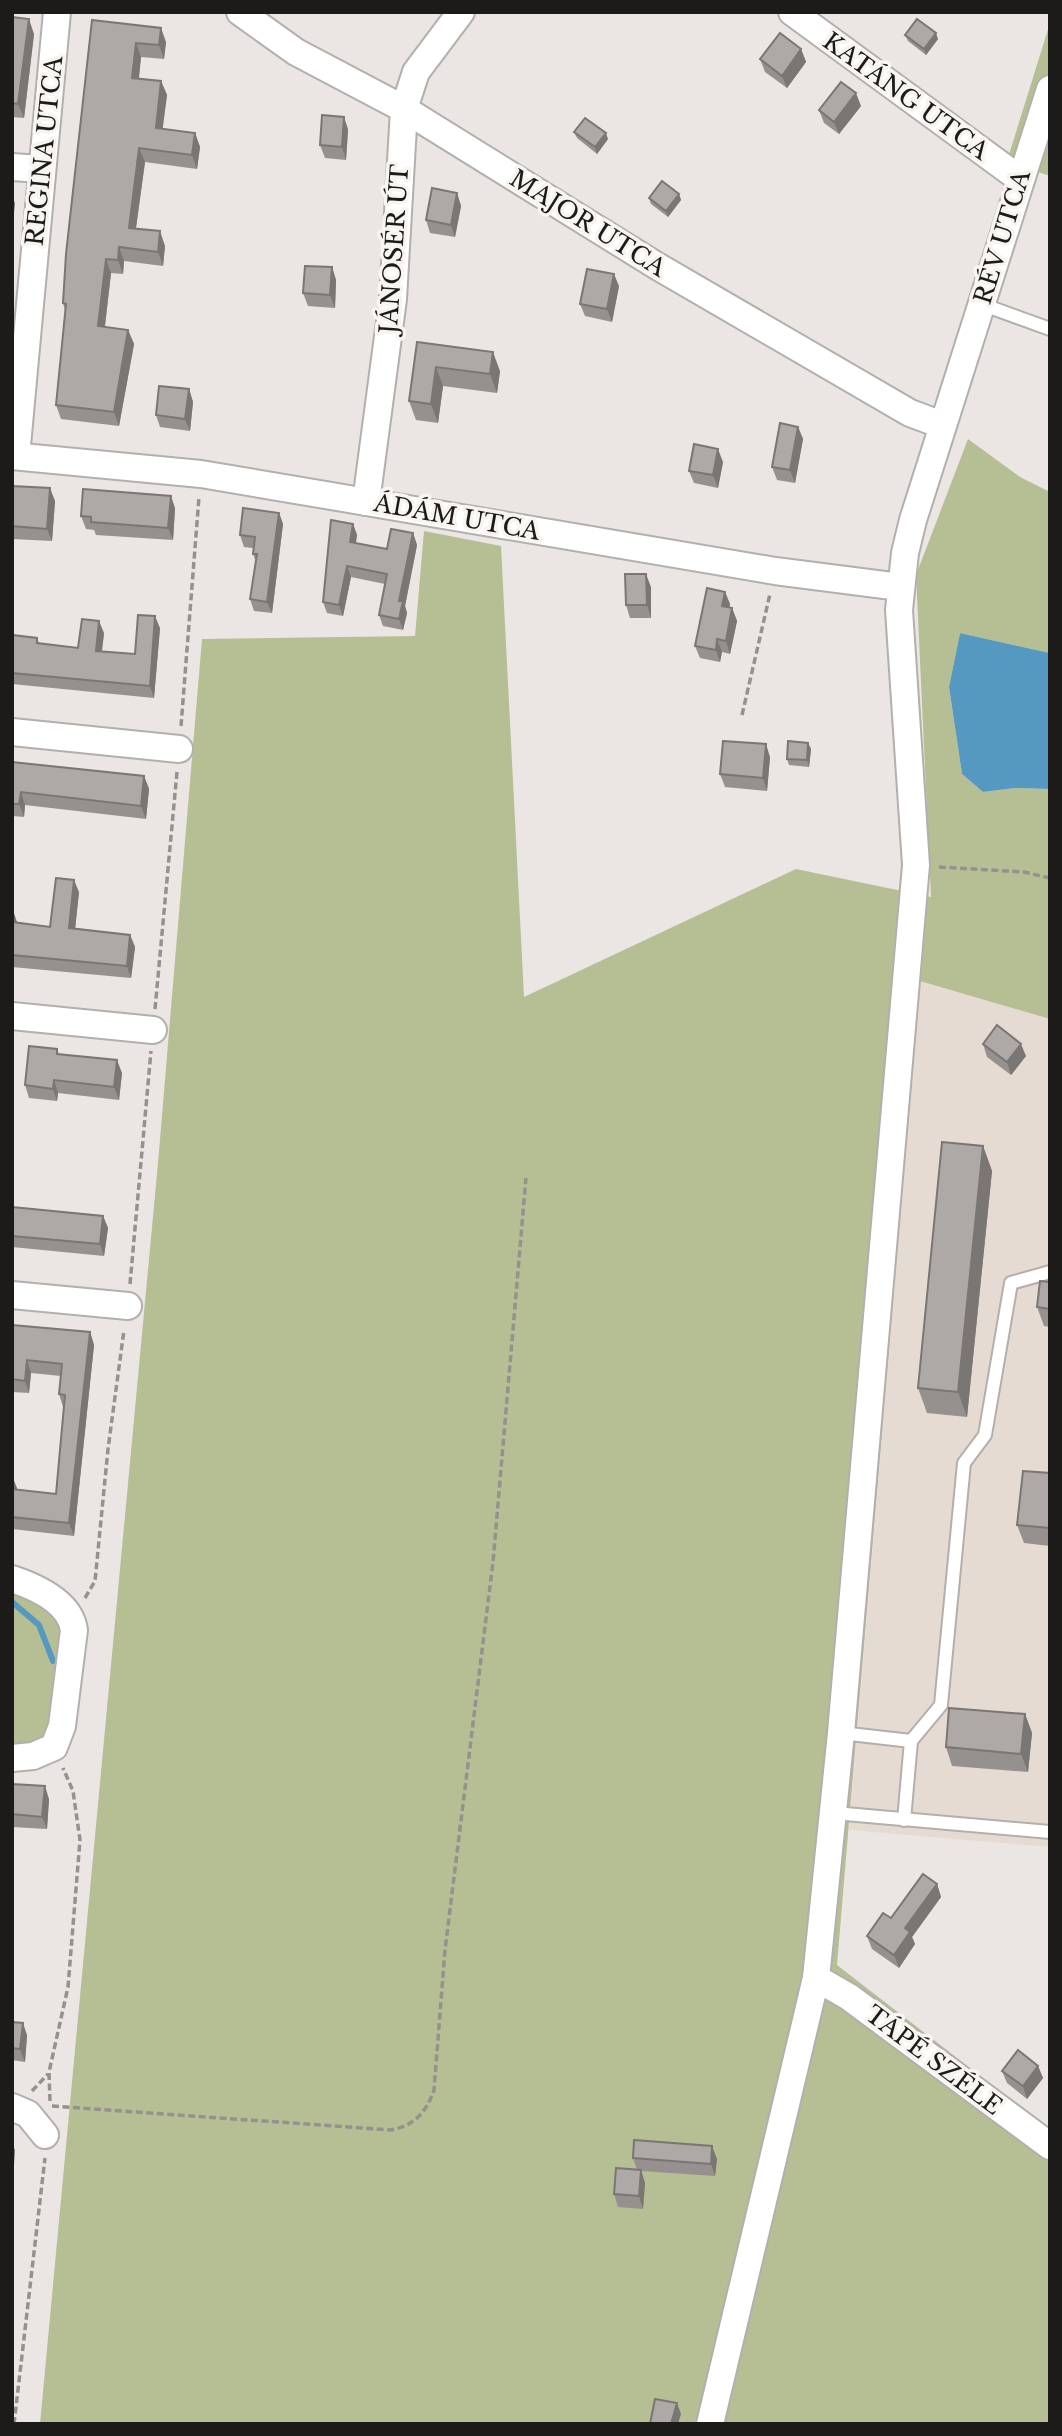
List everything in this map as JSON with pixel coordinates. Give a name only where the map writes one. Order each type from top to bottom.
[{"type":"street","name":"REGINA UTCA","points":[[14,456],[57,12]]},
{"type":"street","name":"MAJOR UTCA","points":[[240,12],[296,52],[404,109],[669,273],[910,414],[942,425]]},
{"type":"street","name":"JÁNOSÉR ÚT","points":[[366,502],[393,299],[404,109],[416,72],[461,12]]},
{"type":"street","name":"KATÁNG UTCA","points":[[792,12],[1020,179]]},
{"type":"street","name":"RÉV UTCA","points":[[710,2424],[816,1978],[834,1813],[916,865],[914,802],[901,645],[900,587],[913,520],[1050,89]]},
{"type":"street","points":[[12,167],[41,169]]},
{"type":"street","name":"ÁDÁM UTCA","points":[[14,456],[201,474],[775,571],[900,587]]},
{"type":"street","points":[[12,732],[179,749]]},
{"type":"street","points":[[12,1016],[153,1030]]},
{"type":"street","points":[[12,1295],[128,1306]]},
{"type":"street","points":[[12,1580],[33,1586],[72,1618],[74,1630],[62,1726],[54,1746],[33,1756],[12,1758]]},
{"type":"street","name":"TÁPÉ SZÉLE","points":[[816,1978],[849,1997],[1050,2146]]},
{"type":"street","points":[[12,2107],[28,2114],[45,2135]]},
{"type":"lane","points":[[981,304],[1050,329]]},
{"type":"lane","points":[[904,1820],[911,1741],[942,1705],[964,1463],[985,1435],[1011,1283],[1050,1272]]},
{"type":"lane","points":[[841,1733],[911,1741]]},
{"type":"lane","points":[[834,1813],[1050,1832]]},
{"type":"path","points":[[742,715],[775,571]]},
{"type":"path","points":[[916,865],[1024,872],[1050,878]]},
{"type":"path","points":[[50,2105],[390,2130],[406,2127],[428,2108],[434,2090],[445,1950],[493,1562],[526,1178]]},
{"type":"path","points":[[13,2424],[50,2105],[49,2072],[68,1987],[80,1840],[73,1791],[54,1746]]},
{"type":"shaded area","points":[[920,981],[1050,1019],[1050,1847],[849,1830]]},
{"type":"green space","points":[[1050,23],[1050,176],[1007,161]]},
{"type":"green space","points":[[968,439],[1020,477],[1050,492],[1050,653],[960,633],[949,687],[962,774],[983,792],[1015,788],[1050,789],[1050,1019],[920,981],[837,1965],[1050,2130],[1050,2424],[40,2424],[158,1163],[202,639],[415,636],[424,531],[501,546],[524,997],[796,869],[931,897],[916,575]]},
{"type":"green space","points":[[12,1585],[61,1614],[53,1726],[46,1741],[12,1750]]},
{"type":"water","points":[[960,633],[1050,653],[1050,789],[1015,788],[983,792],[962,774],[949,687]]},
{"type":"building","points":[[12,17],[29,19],[18,104],[12,103]]},
{"type":"building","points":[[917,19],[936,33],[924,49],[905,35]]},
{"type":"building","points":[[92,20],[161,28],[159,45],[136,43],[132,78],[161,81],[156,128],[195,133],[192,155],[139,148],[129,228],[160,231],[158,252],[119,247],[118,260],[106,259],[98,326],[128,330],[114,412],[56,405],[66,304],[63,303],[66,254]]},
{"type":"building","points":[[780,33],[801,49],[782,76],[760,59]]},
{"type":"building","points":[[841,82],[856,93],[834,122],[819,110]]},
{"type":"building","points":[[322,115],[344,117],[342,147],[320,145]]},
{"type":"building","points":[[585,118],[606,133],[595,147],[574,132]]},
{"type":"building","points":[[662,181],[679,194],[666,211],[649,198]]},
{"type":"building","points":[[432,188],[457,193],[451,225],[426,220]]},
{"type":"building","points":[[305,266],[332,267],[330,295],[303,293]]},
{"type":"building","points":[[587,269],[614,274],[607,309],[580,304]]},
{"type":"building","points":[[417,342],[493,352],[490,374],[436,367],[431,404],[409,401]]},
{"type":"building","points":[[159,386],[189,389],[185,419],[156,415]]},
{"type":"building","points":[[780,423],[798,427],[790,470],[772,467]]},
{"type":"building","points":[[694,444],[718,449],[713,475],[689,471]]},
{"type":"building","points":[[12,486],[50,488],[47,529],[12,526]]},
{"type":"building","points":[[83,489],[171,496],[168,528],[91,522],[91,517],[81,516]]},
{"type":"building","points":[[243,508],[279,513],[267,602],[250,599],[257,554],[253,554],[255,537],[240,535]]},
{"type":"building","points":[[331,520],[353,524],[350,542],[387,549],[391,529],[413,533],[399,601],[403,601],[399,619],[379,615],[387,574],[347,566],[339,605],[323,602]]},
{"type":"building","points":[[625,574],[646,574],[647,605],[626,605]]},
{"type":"building","points":[[707,588],[725,592],[722,606],[732,608],[726,641],[717,639],[716,650],[695,646]]},
{"type":"building","points":[[138,615],[155,616],[150,686],[12,673],[12,635],[37,638],[37,643],[78,648],[82,619],[99,621],[96,651],[135,654]]},
{"type":"building","points":[[723,741],[766,744],[763,778],[720,774]]},
{"type":"building","points":[[788,741],[808,743],[807,760],[787,759]]},
{"type":"building","points":[[12,762],[144,776],[141,806],[21,792],[19,804],[12,804]]},
{"type":"building","points":[[56,878],[74,880],[69,928],[130,935],[127,966],[12,955],[12,922],[50,927]]},
{"type":"building","points":[[997,1025],[1021,1044],[1007,1062],[983,1044]]},
{"type":"building","points":[[29,1046],[57,1049],[57,1054],[117,1060],[114,1087],[54,1080],[53,1089],[25,1085]]},
{"type":"building","points":[[942,1142],[983,1146],[958,1392],[918,1388]]},
{"type":"building","points":[[12,1207],[103,1216],[100,1244],[12,1236]]},
{"type":"building","points":[[1040,1281],[1050,1282],[1050,1309],[1037,1307]]},
{"type":"building","points":[[12,1325],[90,1332],[69,1523],[12,1517],[12,1489],[56,1494],[65,1395],[59,1394],[62,1364],[27,1360],[25,1381],[12,1379]]},
{"type":"building","points":[[1023,1471],[1050,1473],[1050,1528],[1017,1525]]},
{"type":"building","points":[[949,1708],[1025,1714],[1021,1754],[946,1747]]},
{"type":"building","points":[[12,1784],[45,1786],[42,1817],[12,1814]]},
{"type":"building","points":[[923,1874],[937,1884],[905,1928],[910,1932],[894,1955],[867,1936],[883,1913],[891,1918]]},
{"type":"building","points":[[12,2022],[23,2023],[20,2049],[12,2048]]},
{"type":"building","points":[[1018,2050],[1038,2066],[1023,2086],[1002,2071]]},
{"type":"building","points":[[634,2140],[712,2146],[711,2164],[633,2158]]},
{"type":"building","points":[[616,2168],[641,2170],[639,2196],[614,2194]]},
{"type":"building","points":[[655,2399],[677,2403],[671,2424],[650,2424]]},
{"type":"waterway","points":[[12,1602],[39,1625],[53,1661]]}]
